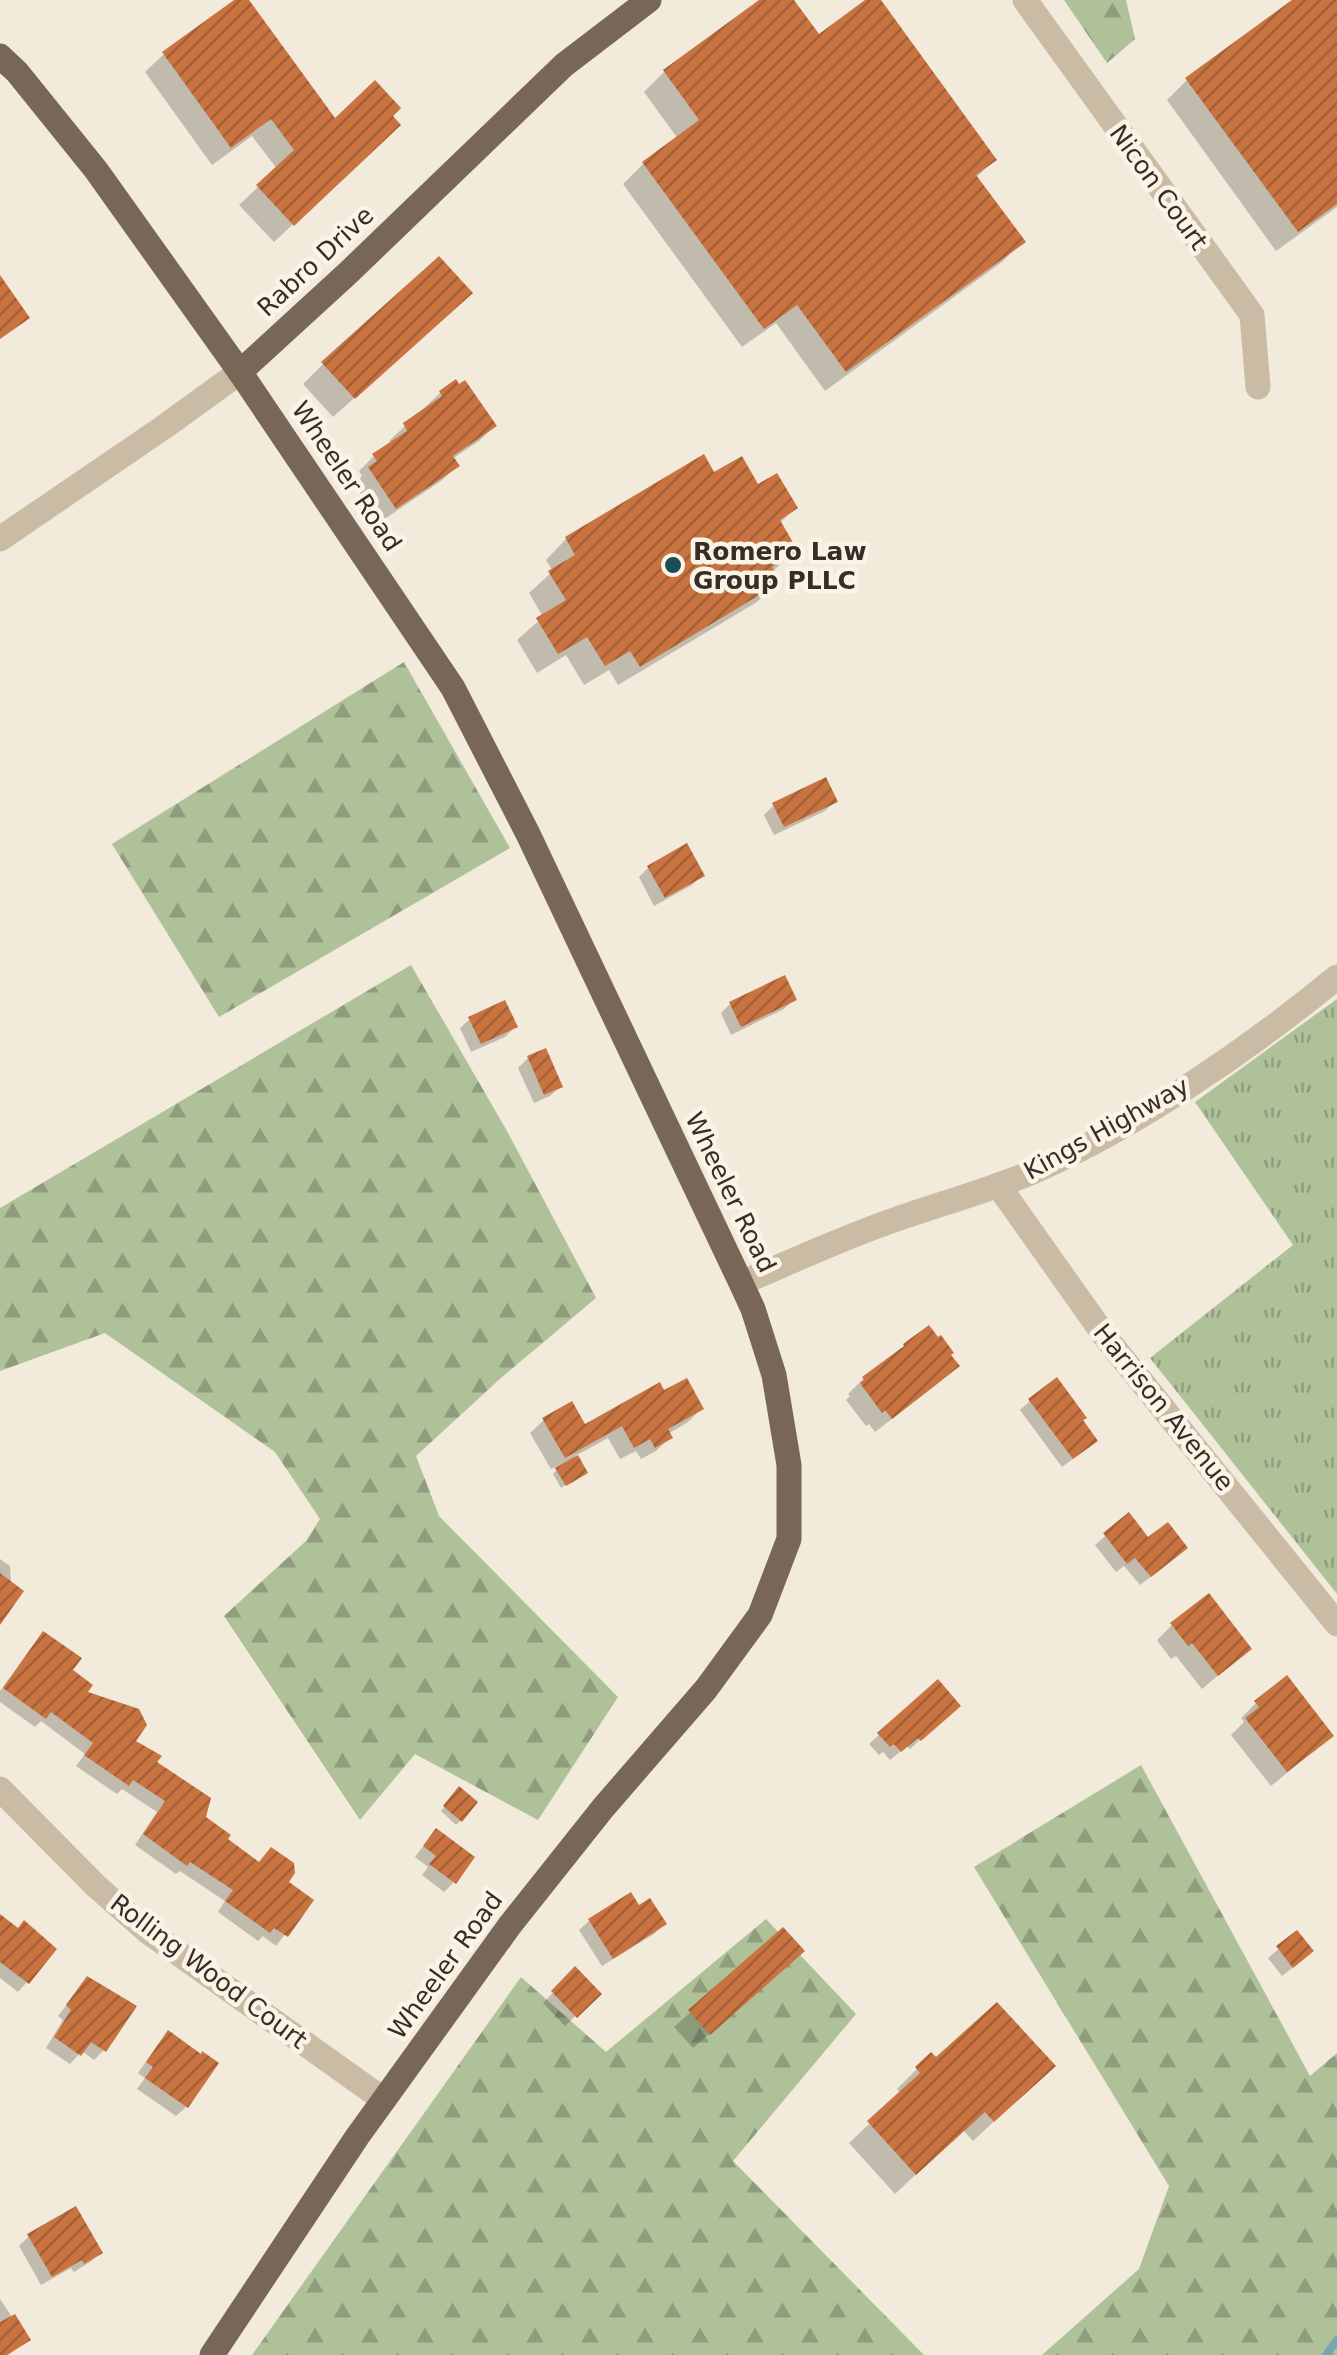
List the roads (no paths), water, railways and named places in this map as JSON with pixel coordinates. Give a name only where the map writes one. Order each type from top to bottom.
[{"type":"main road","name":"Rabro Drive","points":[[240,372],[564,65],[648,0]]},
{"type":"main road","name":"Wheeler Road","points":[[0,56],[96,170],[240,372],[453,688],[528,834],[741,1282],[774,1375],[790,1465],[789,1539],[760,1615],[706,1688],[510,1925],[384,2100],[212,2355]]},
{"type":"street","name":"Nicon Court","points":[[1024,0],[1252,314],[1258,387]]},
{"type":"street","name":"Rabro Drive","points":[[0,539],[240,372]]},
{"type":"street","name":"Kings Highway","points":[[741,1282],[1062,1158],[1238,1052],[1337,977]]},
{"type":"street","name":"Harrison Avenue","points":[[998,1185],[1107,1338],[1337,1624]]},
{"type":"street","name":"Rolling Wood Court","points":[[0,1789],[96,1886],[147,1931],[384,2100]]},
{"type":"waterway","points":[[1326,2355],[1337,2340]]},
{"type":"place","name":"Romero Law Group PLLC","points":[[673,565]]}]
